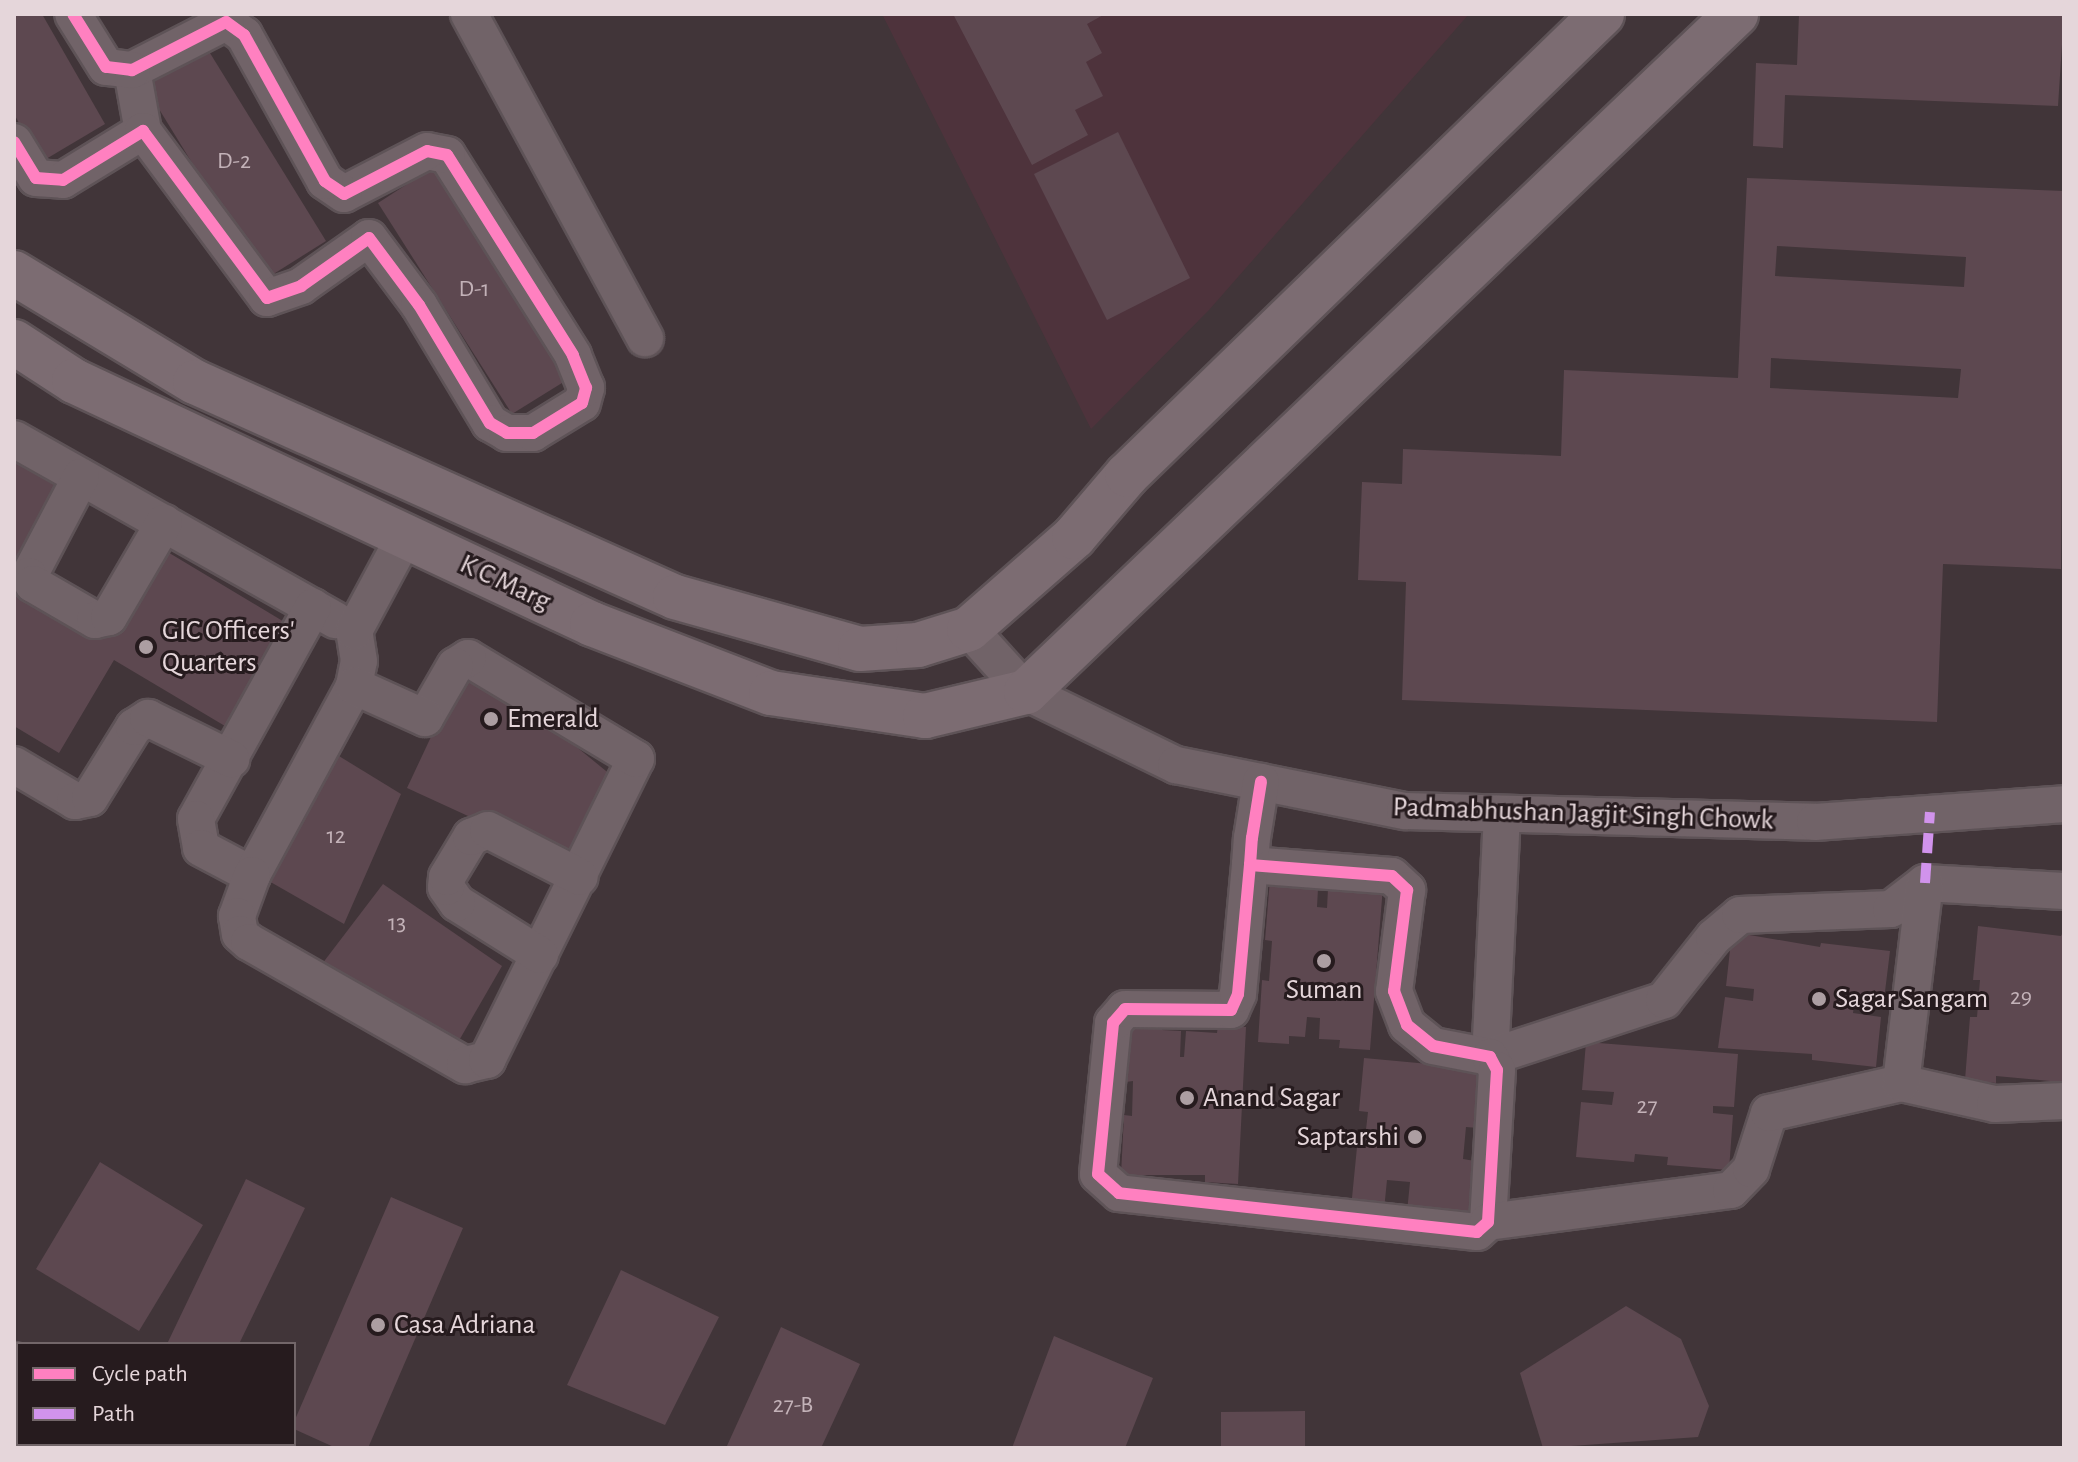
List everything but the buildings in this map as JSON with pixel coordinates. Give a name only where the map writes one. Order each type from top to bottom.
[{"type":"main road","points":[[969,629],[1074,537],[1127,475],[1602,14]]},
{"type":"main road","points":[[1026,692],[1736,14]]},
{"type":"main road","name":"K C Marg","points":[[14,273],[195,382],[675,597],[860,649],[918,645],[969,629]]},
{"type":"main road","name":"K C Marg","points":[[14,342],[74,381],[405,536],[652,648],[771,693],[925,716],[1026,692]]},
{"type":"main road","points":[[652,648],[675,597]]},
{"type":"street","points":[[73,14],[106,67],[132,70],[226,22],[244,35],[325,181],[344,194],[369,238],[419,305],[490,423],[507,433],[533,433],[582,403],[586,388],[573,355],[447,155],[427,151],[344,194]]},
{"type":"street","points":[[469,14],[645,338]]},
{"type":"street","points":[[132,70],[143,131],[267,298],[301,286],[369,238]]},
{"type":"street","points":[[14,142],[36,178],[63,180],[143,131]]},
{"type":"street","points":[[14,439],[354,631]]},
{"type":"street","points":[[81,477],[29,576],[33,584],[95,620],[109,617],[164,523]]},
{"type":"street","points":[[354,686],[425,718],[455,666],[468,658],[635,757],[634,769],[487,1060],[465,1065],[240,934],[239,908],[252,875],[354,686],[359,661],[354,631],[405,536]]},
{"type":"street","points":[[252,875],[211,855],[196,841],[196,819],[313,607]]},
{"type":"street","points":[[969,629],[1026,692]]},
{"type":"street","name":"Padmabhushan Jagjit Singh Chowk","points":[[1026,692],[1176,765],[1405,811],[1815,822],[2064,804]]},
{"type":"street","points":[[14,765],[75,801],[90,798],[134,727],[148,718],[231,759]]},
{"type":"street","points":[[1261,782],[1238,994],[1231,1010],[1125,1009],[1113,1023],[1098,1174],[1119,1193],[1477,1232],[1488,1222],[1731,1190],[1751,1169],[1769,1113],[1901,1083],[1995,1104],[2064,1101]]},
{"type":"street","points":[[1488,1222],[1497,1070],[1490,1057],[1502,814]]},
{"type":"street","points":[[540,955],[457,903],[446,887],[447,877],[471,837],[488,830],[580,877]]},
{"type":"street","points":[[1250,865],[1392,876],[1407,890],[1394,991],[1407,1025],[1433,1046],[1490,1057],[1664,1000],[1714,937],[1740,915],[1891,909],[1925,883],[2064,891]]},
{"type":"street","points":[[1901,1083],[1925,883]]},
{"type":"shaded area","points":[[882,14],[1469,14],[1209,310],[1091,429]]},
{"type":"marked path","points":[[1925,883],[1930,812]]},
{"type":"cycle path","points":[[14,142],[36,178],[63,180],[143,131],[267,298],[301,286],[369,238],[419,305],[490,423],[507,433],[533,433],[582,403],[586,388],[573,355],[447,155],[427,151],[344,194],[325,181],[244,35],[226,22],[132,70],[106,67],[73,14]]},
{"type":"cycle path","points":[[1250,865],[1392,876],[1407,890],[1394,991],[1407,1025],[1433,1046],[1490,1057],[1497,1070],[1488,1222],[1477,1232],[1119,1193],[1098,1174],[1113,1023],[1125,1009],[1231,1010],[1238,994],[1252,838],[1261,782]]},
{"type":"place","name":"GIC Officers' Quarters","points":[[146,647]]},
{"type":"place","name":"Emerald","points":[[491,719]]},
{"type":"place","name":"Suman","points":[[1324,961]]},
{"type":"place","name":"Sagar Sangam","points":[[1819,999]]},
{"type":"place","name":"Anand Sagar","points":[[1187,1098]]},
{"type":"place","name":"Saptarshi","points":[[1415,1137]]},
{"type":"place","name":"Casa Adriana","points":[[378,1325]]}]
